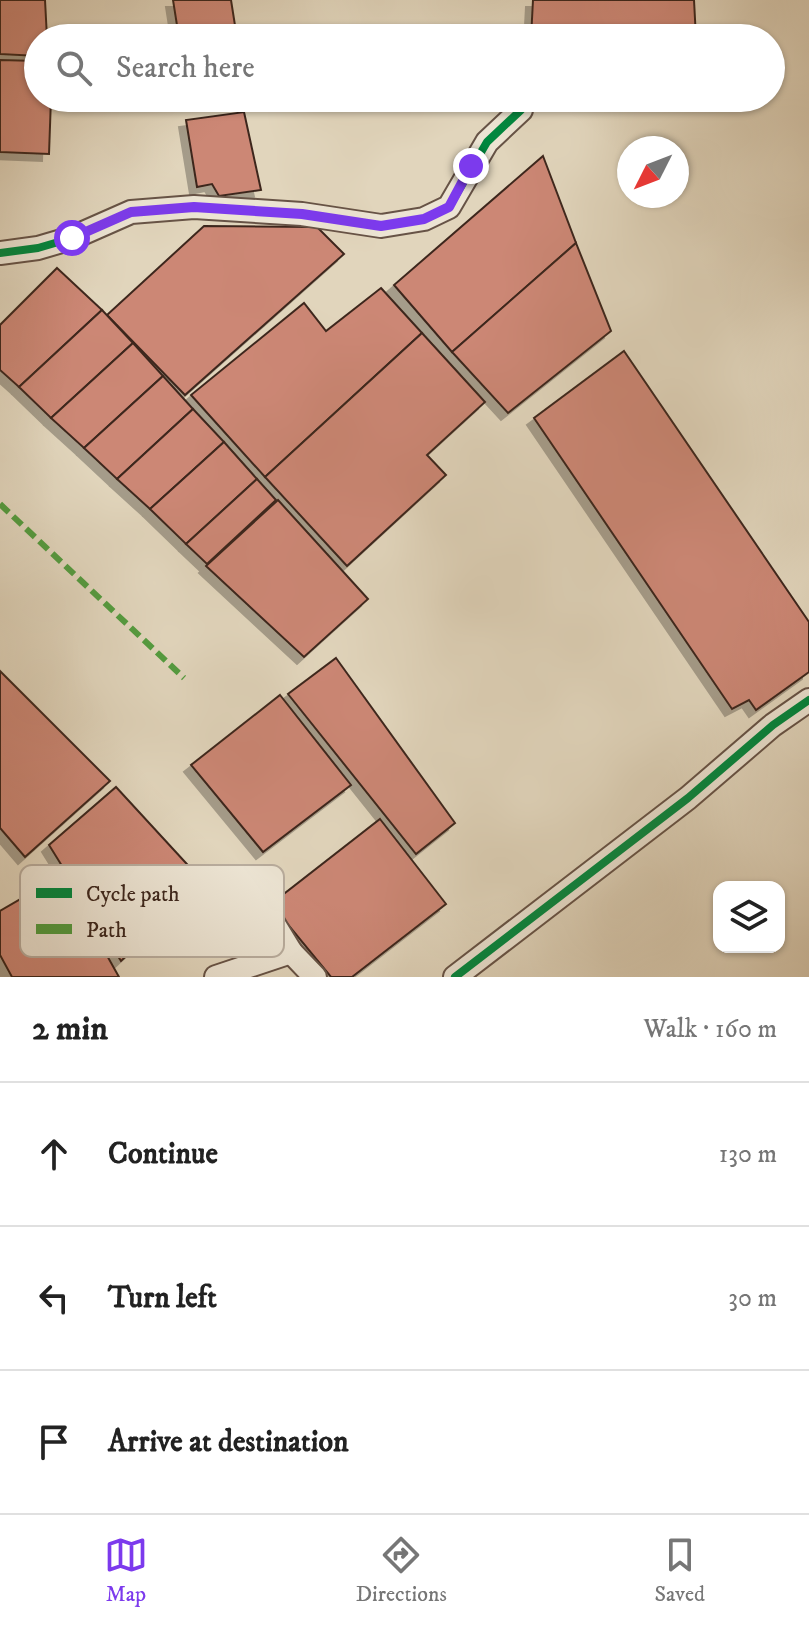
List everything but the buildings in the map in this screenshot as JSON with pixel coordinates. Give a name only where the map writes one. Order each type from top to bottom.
[{"type":"street","points":[[0,253],[38,248],[72,238],[131,212],[194,207],[302,214],[381,226],[424,219],[449,207],[487,142],[519,112]]},
{"type":"street","points":[[455,977],[688,798],[773,725],[809,700]]},
{"type":"street","points":[[284,941],[315,977]]},
{"type":"street","points":[[284,954],[291,952]]},
{"type":"street","points":[[216,977],[276,957]]},
{"type":"marked path","points":[[0,504],[184,678]]},
{"type":"cycle path","points":[[0,253],[38,248],[72,238],[131,212],[194,207],[302,214],[381,226],[424,219],[449,207],[487,142],[519,112]]},
{"type":"cycle path","points":[[455,977],[688,798],[773,725],[809,700]]},
{"type":"route","points":[[72,238],[131,212],[194,207],[302,214],[381,226],[424,219],[449,207],[471,166]]}]
